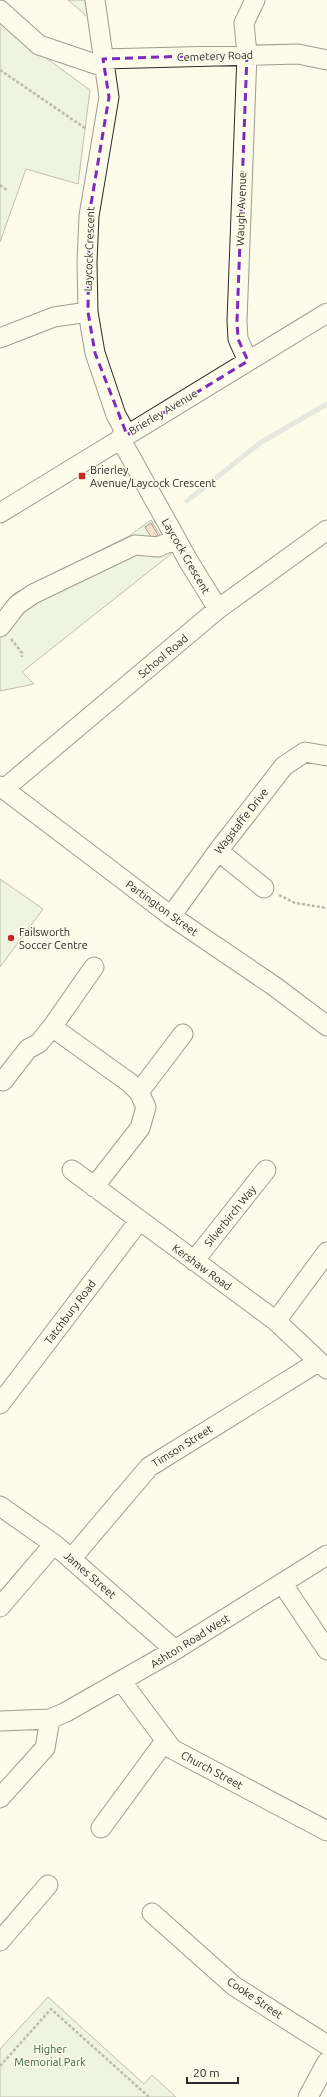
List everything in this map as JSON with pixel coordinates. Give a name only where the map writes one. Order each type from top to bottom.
[{"type":"street","name":"Waugh Avenue","points":[[248,361],[238,339],[237,321],[246,54],[244,23],[255,0]]},
{"type":"street","name":"Laycock Crescent","points":[[95,1],[109,97],[89,216],[87,262],[88,312],[95,353],[124,436],[176,539],[218,609]]},
{"type":"street","points":[[0,10],[39,45],[103,63]]},
{"type":"street","name":"Cemetery Road","points":[[103,63],[246,54],[298,54],[327,60]]},
{"type":"street","points":[[0,338],[54,317],[88,312]]},
{"type":"street","name":"Brierley Avenue","points":[[0,513],[327,313]]},
{"type":"street","name":"School Road","points":[[2,788],[218,609],[327,530]]},
{"type":"street","points":[[0,627],[17,605],[33,594],[135,545],[158,547],[176,539]]},
{"type":"street","name":"Wagstaffe Drive","points":[[171,916],[218,851],[284,766],[305,752],[327,756]]},
{"type":"street","name":"Partington Street","points":[[2,788],[171,916],[274,986],[327,1026]]},
{"type":"street","points":[[218,851],[264,888]]},
{"type":"street","points":[[3,1080],[28,1049],[39,1043],[52,1027],[94,967]]},
{"type":"street","points":[[52,1027],[130,1083],[139,1092],[146,1107],[140,1128],[94,1187]]},
{"type":"street","points":[[139,1092],[183,1034]]},
{"type":"street","name":"Kershaw Road","points":[[72,1170],[276,1322],[322,1365]]},
{"type":"street","name":"Silverbirch Way","points":[[194,1261],[266,1170]]},
{"type":"street","name":"Tatchbury Road","points":[[0,1404],[139,1221]]},
{"type":"street","points":[[276,1322],[327,1252]]},
{"type":"street","name":"Timson Street","points":[[71,1559],[149,1467],[322,1365]]},
{"type":"street","name":"James Street","points":[[0,1506],[54,1544],[175,1650]]},
{"type":"street","points":[[0,1607],[54,1544]]},
{"type":"street","name":"Ashton Road West","points":[[50,1719],[122,1682],[327,1555]]},
{"type":"street","points":[[282,1584],[327,1650]]},
{"type":"street","name":"Church Street","points":[[122,1682],[172,1749],[327,1831]]},
{"type":"street","points":[[0,1720],[50,1719],[47,1740],[43,1751],[0,1798]]},
{"type":"street","points":[[101,1828],[165,1741]]},
{"type":"street","points":[[0,1941],[48,1885]]},
{"type":"street","name":"Cooke Street","points":[[152,1913],[234,1986],[327,2045]]},
{"type":"street","points":[[308,2097],[327,2062]]},
{"type":"path","points":[[0,71],[85,128]]},
{"type":"path","points":[[0,185],[7,190]]},
{"type":"path","points":[[264,888],[295,904],[327,908]]},
{"type":"path","points":[[0,2066],[51,2009],[145,2096],[149,2097]]},
{"type":"highlighted area","points":[[247,54],[237,321],[238,339],[248,361],[127,435],[95,353],[88,312],[89,216],[109,97],[103,59]]},
{"type":"green space","points":[[68,0],[103,0],[89,18]]},
{"type":"green space","points":[[0,21],[9,31],[90,90],[78,184],[26,169],[0,242]]},
{"type":"green space","points":[[151,520],[171,554],[22,672],[34,684],[0,691],[0,612],[15,593],[129,536]]},
{"type":"green space","name":"Failsworth Soccer Centre","points":[[0,879],[43,909],[0,967]]},
{"type":"green space","name":"Higher Memorial Park","points":[[48,1997],[144,2084],[152,2075],[176,2097],[0,2097],[0,2049]]},
{"type":"building","points":[[151,523],[158,535],[152,539],[145,527]]},
{"type":"waterway","points":[[187,501],[260,443],[327,404]]},
{"type":"place","name":"Brierley Avenue/Laycock Crescent","points":[[82,476]]},
{"type":"place","name":"Failsworth Soccer Centre","points":[[11,938]]}]
